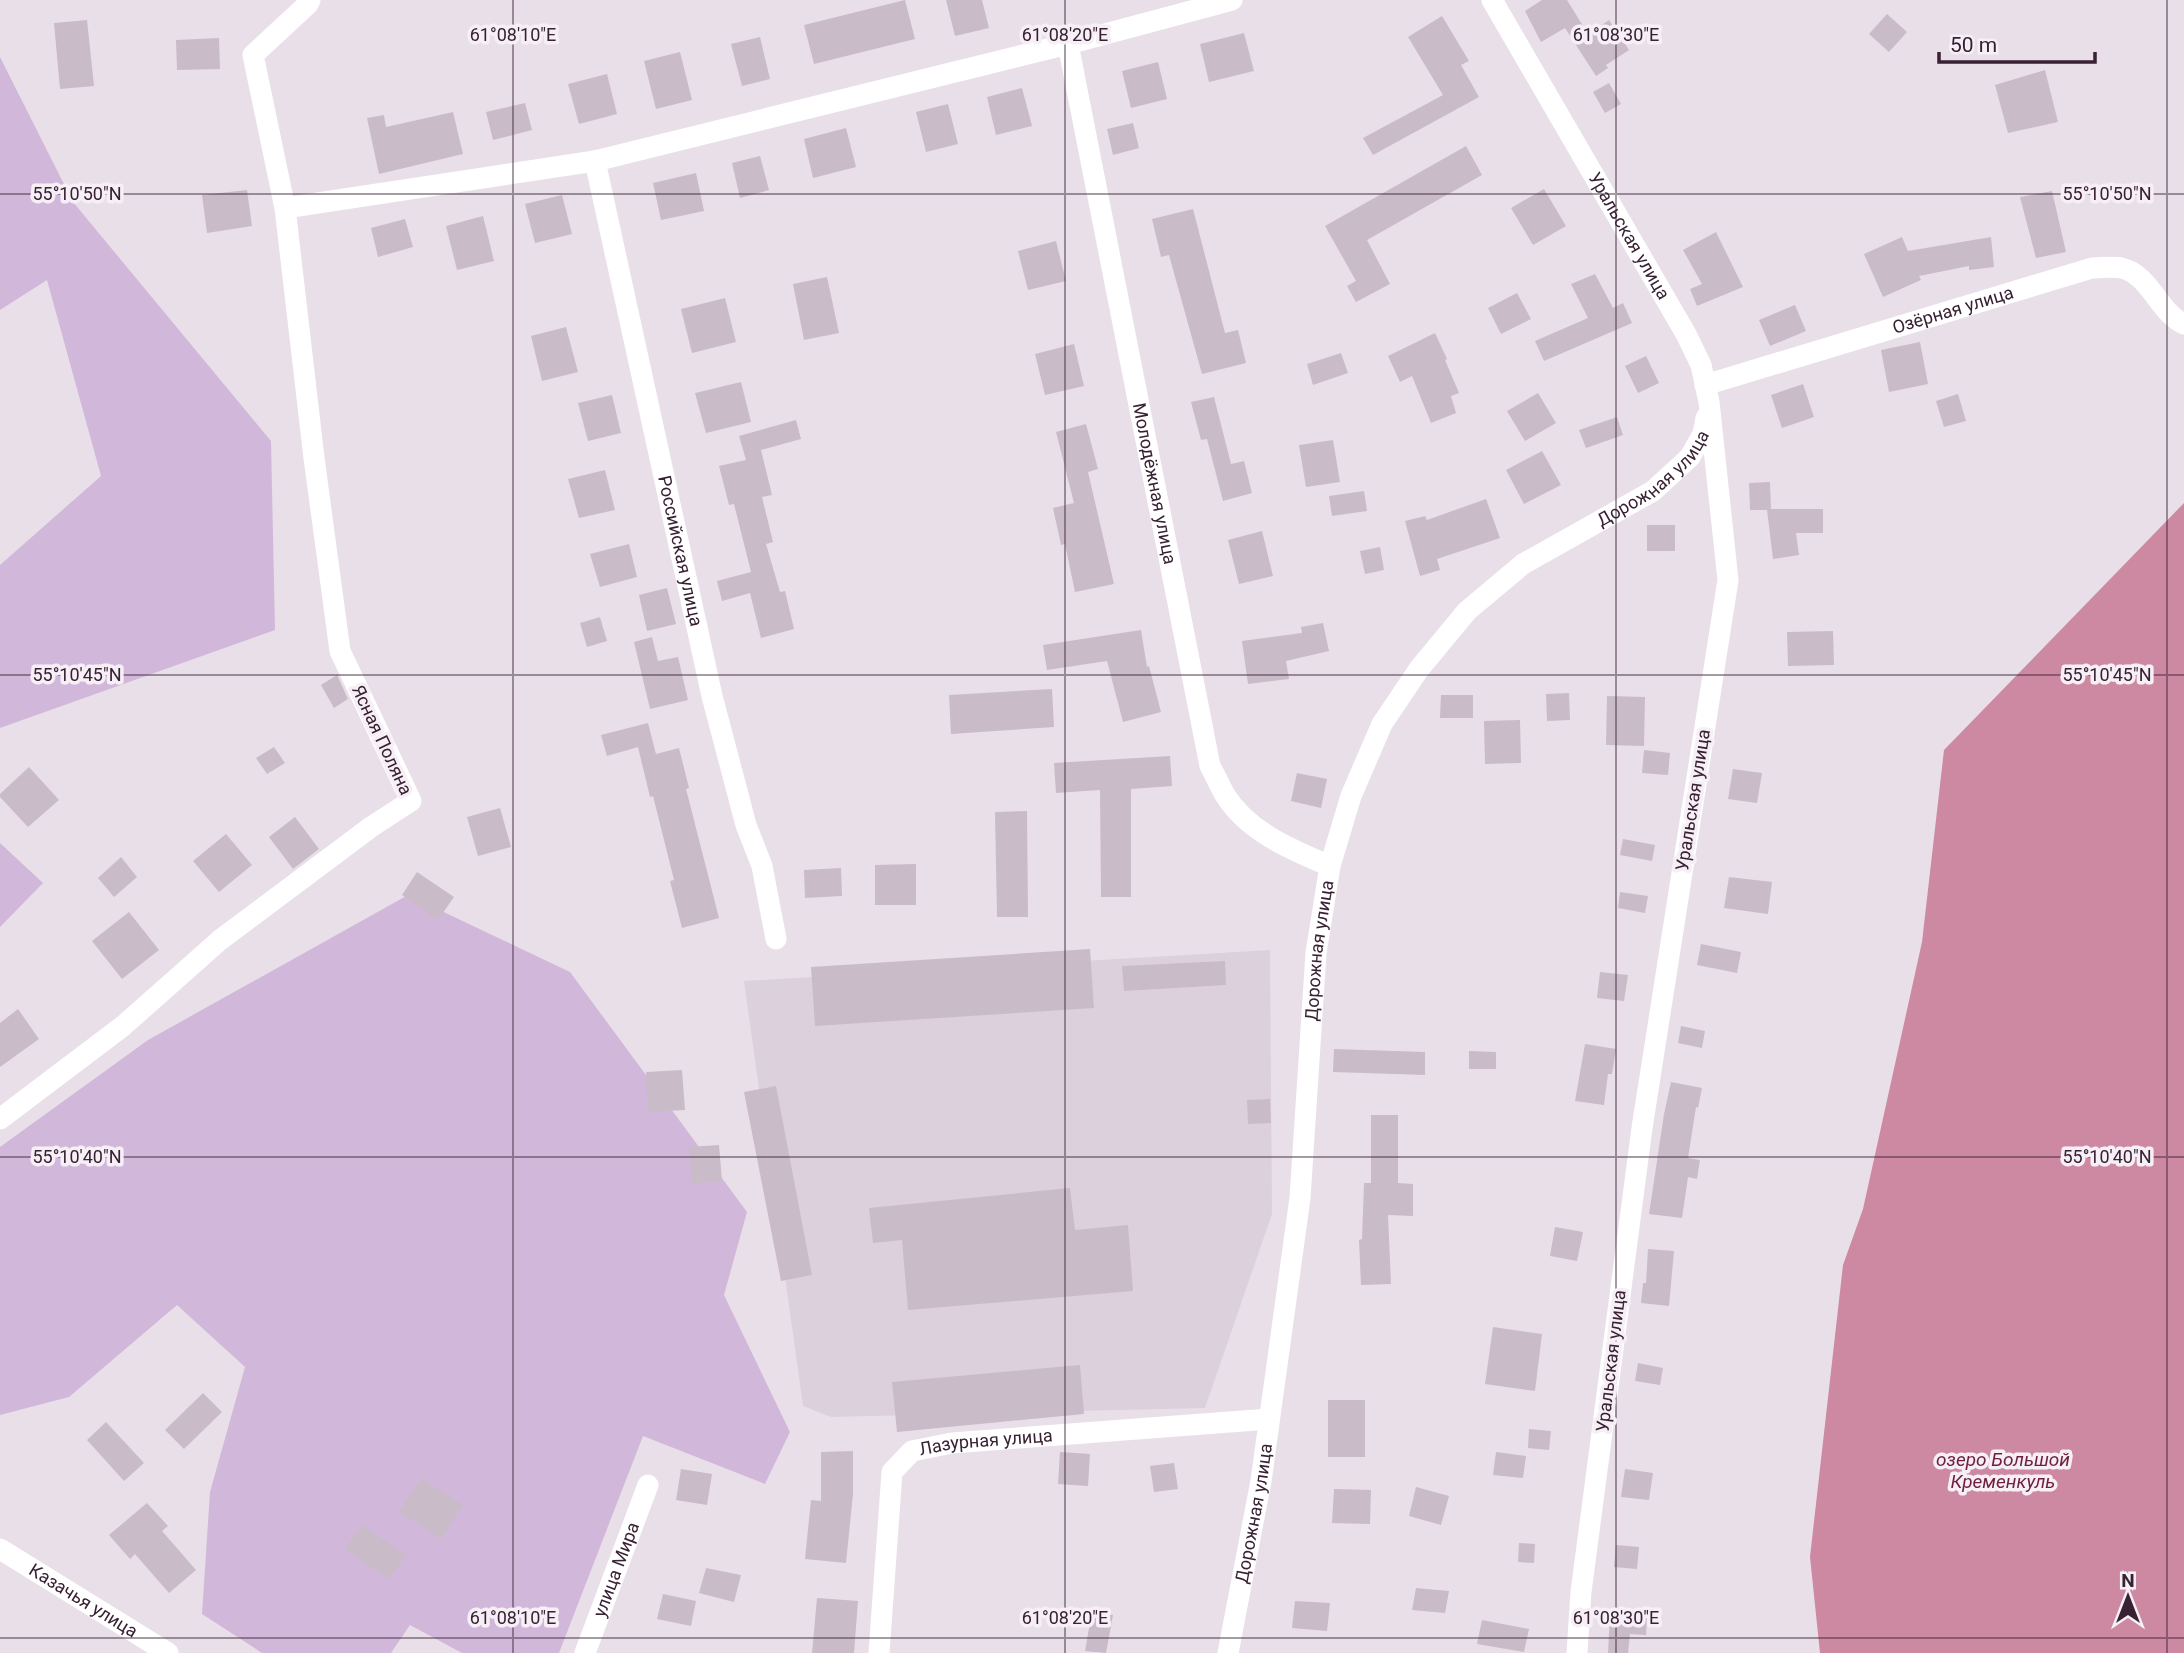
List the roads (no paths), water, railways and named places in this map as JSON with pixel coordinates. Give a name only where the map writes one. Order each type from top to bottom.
[{"type":"street","points":[[310,0],[253,55],[285,208],[595,161],[1068,44],[1232,0]]},
{"type":"street","name":"Уральская улица","points":[[1492,0],[1686,334],[1701,365],[1707,393],[1728,580],[1642,1128],[1581,1592],[1577,1653]]},
{"type":"street","name":"Молодёжная улица","points":[[1068,44],[1210,766],[1227,797],[1254,826],[1293,850],[1330,866]]},
{"type":"street","name":"Российская улица","points":[[595,161],[712,696],[746,825],[762,866],[776,939]]},
{"type":"street","name":"Ясная Поляна","points":[[0,1119],[123,1026],[220,940],[371,827],[411,801],[340,651],[285,208]]},
{"type":"street","name":"Озёрная улица","points":[[1707,393],[2092,268],[2121,268],[2139,277],[2173,319],[2184,324]]},
{"type":"street","name":"Дорожная улица","points":[[1228,1653],[1261,1481],[1300,1198],[1316,953],[1330,866],[1351,796],[1381,724],[1426,661],[1467,611],[1523,564],[1653,491],[1690,457],[1703,434],[1707,393]]},
{"type":"street","name":"Лазурная улица","points":[[879,1653],[892,1472],[912,1451],[952,1443],[1269,1419]]},
{"type":"street","name":"улица Мира","points":[[585,1653],[648,1485]]},
{"type":"street","name":"Казачья улица","points":[[0,1549],[168,1653]]},
{"type":"water","name":"озеро Большой Кременкуль","points":[[2184,503],[2184,1653],[1820,1653],[1810,1557],[1843,1265],[1863,1209],[1922,942],[1944,750]]}]
